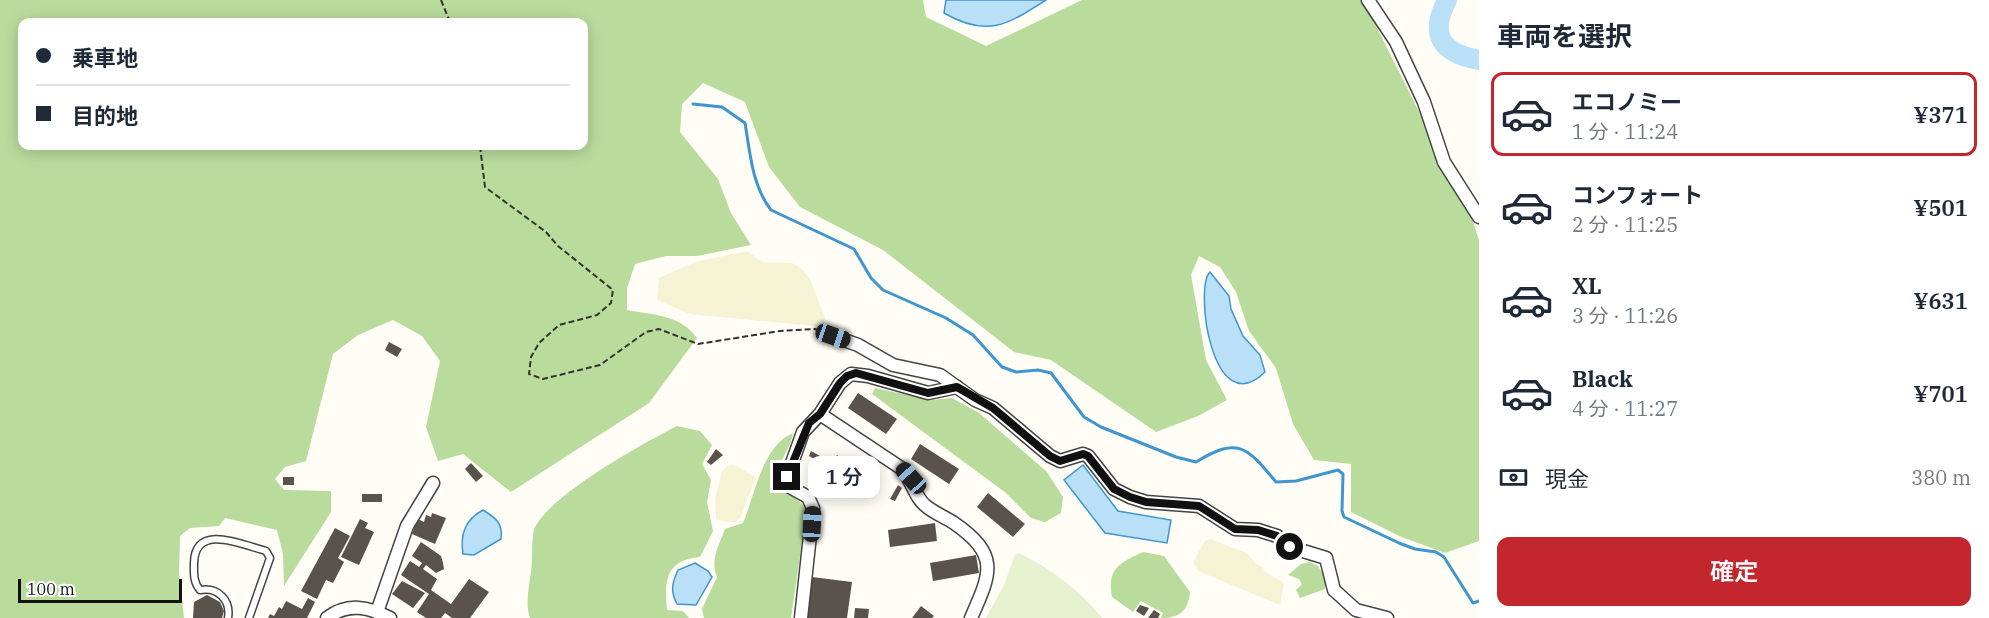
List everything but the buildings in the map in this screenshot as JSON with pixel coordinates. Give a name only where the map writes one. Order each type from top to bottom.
[{"type":"street","points":[[1368,0],[1401,52],[1424,102],[1444,162],[1479,217]]},
{"type":"street","points":[[833,336],[858,345],[893,365],[940,375],[993,408],[1050,456],[1060,461],[1083,454],[1088,456],[1114,489],[1130,497],[1146,502],[1199,506],[1235,529],[1258,530],[1277,536],[1290,547],[1326,558],[1334,590],[1356,610],[1385,618]]},
{"type":"street","points":[[801,618],[813,508],[808,497],[790,487],[787,477],[803,432],[820,414],[840,383],[851,374],[928,393],[957,387]]},
{"type":"street","points":[[820,414],[901,468],[911,478],[924,505],[952,522],[978,543],[985,555],[988,568],[986,585],[971,618]]},
{"type":"street","points":[[377,612],[407,526],[433,483]]},
{"type":"street","points":[[327,618],[350,608],[377,612],[390,618]]},
{"type":"lane","points":[[228,618],[228,606],[224,598],[213,590],[200,590],[194,579],[196,550],[202,542],[211,538],[266,551],[270,558],[249,618]]},
{"type":"path","points":[[441,0],[448,18]]},
{"type":"path","points":[[480,150],[485,187],[546,232],[558,246],[613,290],[611,303],[597,315],[559,325],[539,343],[531,357],[529,374],[543,379],[558,377],[600,364],[646,332],[659,329],[698,344],[780,331],[815,329],[833,336]]},
{"type":"shaded area","points":[[747,251],[762,262],[792,263],[801,268],[810,279],[825,318],[824,327],[690,314],[657,300],[659,278],[695,262]]},
{"type":"shaded area","points":[[731,465],[737,466],[756,478],[740,518],[735,522],[726,522],[716,519],[715,499],[722,472]]},
{"type":"shaded area","points":[[1210,539],[1247,553],[1256,564],[1263,567],[1264,571],[1284,583],[1280,605],[1198,571],[1193,562],[1205,541]]},
{"type":"green space","points":[[0,0],[923,0],[926,17],[986,46],[1082,0],[1363,0],[1470,213],[1479,240],[1479,541],[1445,553],[1399,536],[1351,512],[1351,464],[1314,460],[1293,424],[1276,368],[1249,331],[1236,292],[1220,267],[1199,256],[1191,275],[1206,360],[1227,400],[1198,416],[1156,432],[1051,360],[1014,352],[883,250],[800,207],[769,167],[745,102],[703,83],[682,104],[680,132],[718,179],[731,213],[751,245],[697,256],[666,256],[635,264],[627,288],[627,310],[675,320],[691,330],[697,338],[649,403],[511,492],[463,454],[438,461],[426,427],[440,361],[422,336],[393,320],[358,335],[333,354],[306,461],[285,467],[275,479],[284,490],[331,491],[331,512],[284,586],[283,554],[277,530],[225,518],[219,526],[190,528],[180,536],[179,573],[184,618],[0,618]]},
{"type":"green space","points":[[875,388],[931,400],[952,398],[979,413],[1047,472],[1063,497],[1061,513],[1045,522],[1031,518],[1006,493],[872,394]]},
{"type":"green space","points":[[677,426],[700,431],[712,445],[702,464],[711,480],[707,502],[713,531],[700,557],[680,562],[674,567],[667,581],[667,610],[683,611],[689,618],[530,618],[528,589],[535,527],[560,499],[600,470]]},
{"type":"green space","points":[[793,433],[779,470],[778,484],[807,508],[791,618],[704,618],[702,609],[717,577],[715,559],[725,529],[743,523],[767,460],[782,439]]},
{"type":"green space","points":[[1143,552],[1164,556],[1190,592],[1185,609],[1178,615],[1161,618],[1163,613],[1141,601],[1133,612],[1112,597],[1113,573],[1121,564]]},
{"type":"green space","points":[[1019,553],[1064,581],[1102,618],[986,618],[1004,585],[1015,555]]},
{"type":"green space","points":[[1310,562],[1318,566],[1326,579],[1325,589],[1300,598],[1296,590],[1302,584],[1299,579],[1288,575],[1301,564]]},
{"type":"water","points":[[946,0],[1046,0],[1008,22],[985,26],[959,21],[944,13]]},
{"type":"water","points":[[1210,272],[1229,296],[1231,309],[1243,336],[1260,355],[1265,372],[1247,383],[1232,380],[1220,367],[1212,347],[1206,324],[1204,301]]},
{"type":"water","points":[[1083,465],[1118,511],[1171,520],[1167,543],[1105,533],[1064,480]]},
{"type":"water","points":[[483,510],[498,522],[501,539],[474,555],[463,554],[462,540],[465,528],[472,518]]},
{"type":"water","points":[[695,563],[708,571],[712,577],[696,605],[677,604],[673,583],[678,570]]},
{"type":"waterway","points":[[1447,0],[1439,23],[1442,40],[1455,53],[1479,60]]},
{"type":"waterway","points":[[693,104],[722,107],[745,123],[756,180],[771,210],[854,249],[871,278],[883,290],[946,318],[973,335],[1002,367],[1016,372],[1038,370],[1051,373],[1084,417],[1101,427],[1176,457],[1196,462],[1222,449],[1241,449],[1257,460],[1276,482],[1296,481],[1338,470],[1343,474],[1342,511],[1344,517],[1399,543],[1415,549],[1436,552],[1444,557],[1473,603],[1479,601]]},
{"type":"route","points":[[787,477],[803,432],[809,423],[820,414],[847,376],[856,373],[928,393],[957,387],[975,400],[993,408],[1050,456],[1060,461],[1083,454],[1088,456],[1114,489],[1130,497],[1146,502],[1199,506],[1217,520],[1235,529],[1258,530],[1277,536],[1290,547]]}]
